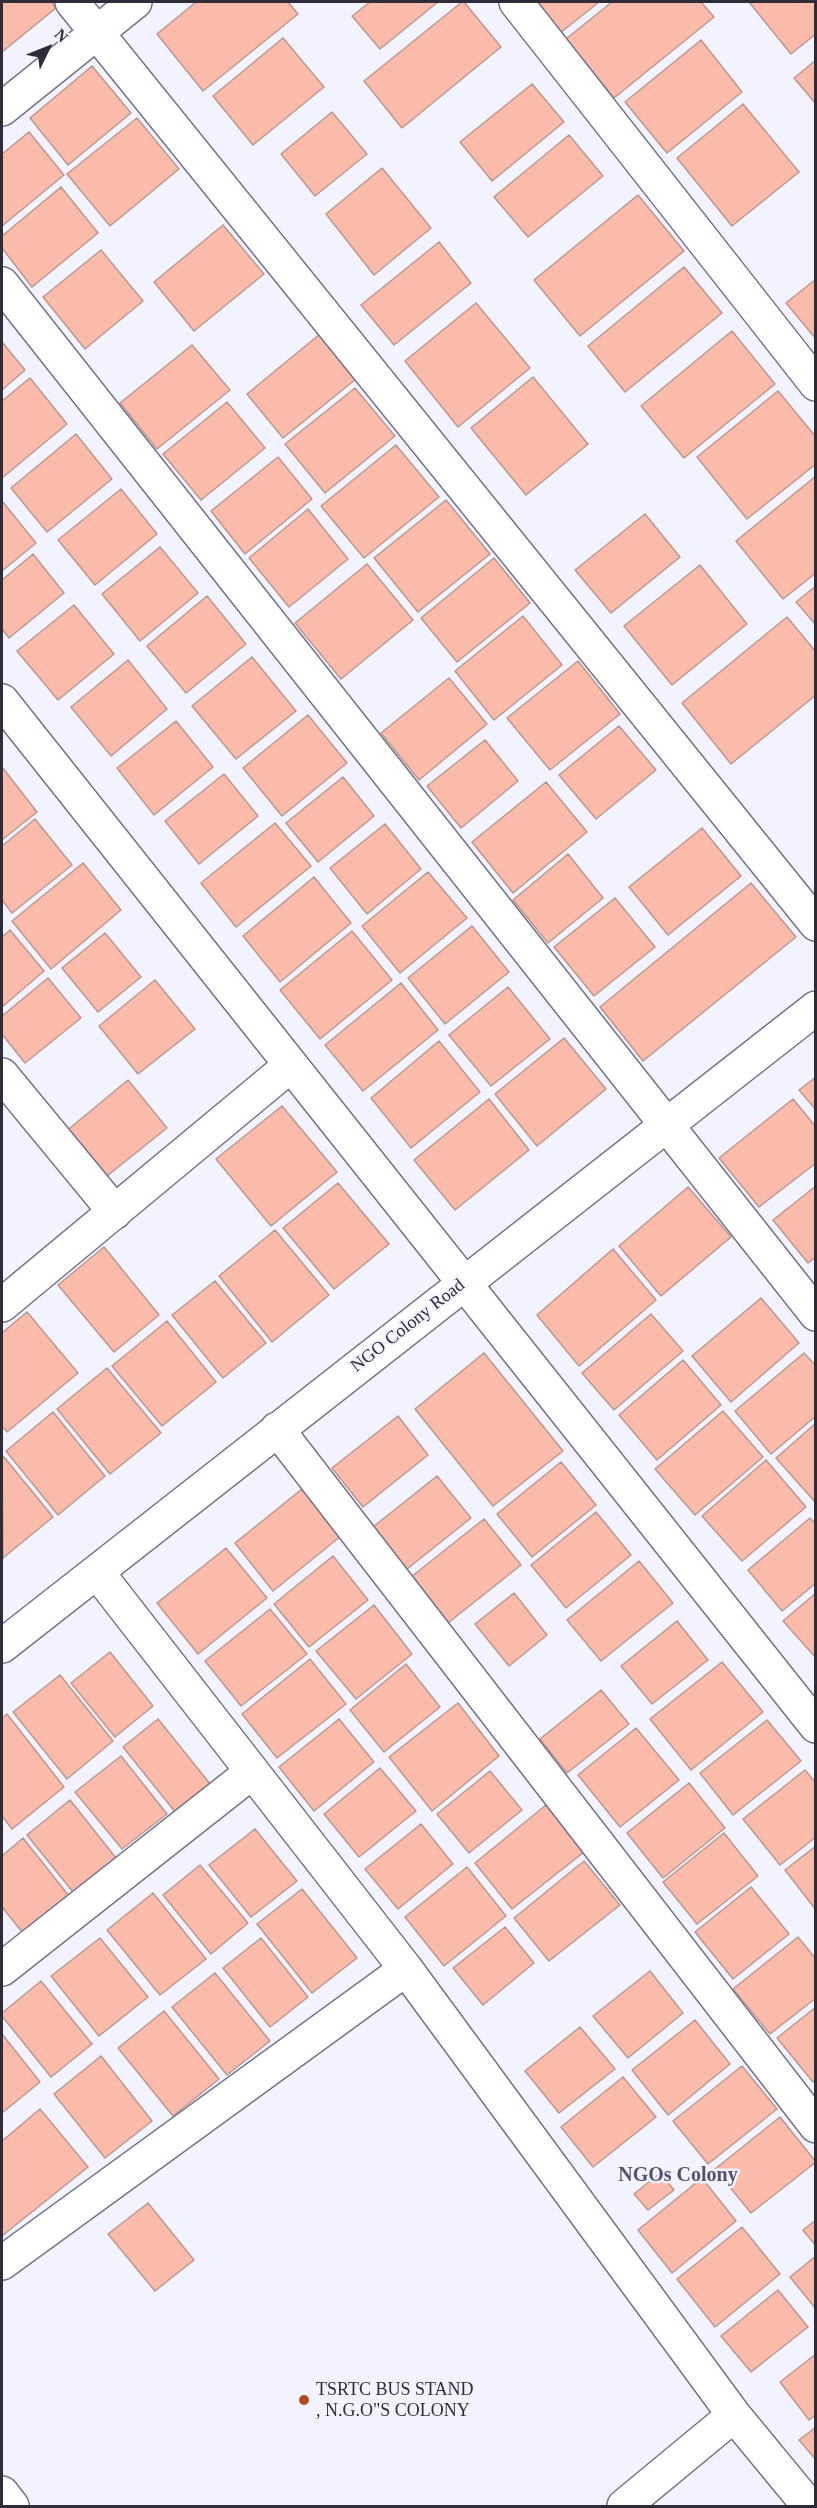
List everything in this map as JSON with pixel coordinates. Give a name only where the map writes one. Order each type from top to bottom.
[{"type":"street","points":[[72,2],[816,924]]},
{"type":"street","points":[[2,109],[135,2]]},
{"type":"street","points":[[516,2],[816,384]]},
{"type":"street","points":[[2,284],[816,1314]]},
{"type":"street","points":[[2,700],[816,1726]]},
{"type":"street","name":"NGO Colony Road","points":[[2,1646],[666,1123],[816,1008]]},
{"type":"street","points":[[2,1305],[291,1065]]},
{"type":"street","points":[[2,1075],[115,1212]]},
{"type":"street","points":[[277,1429],[816,2126]]},
{"type":"street","points":[[97,1572],[406,1969],[734,2415],[809,2506]]},
{"type":"street","points":[[2,1969],[252,1772]]},
{"type":"street","points":[[2,2263],[406,1969]]},
{"type":"street","points":[[624,2506],[734,2415]]},
{"type":"street","points":[[2,2493],[12,2506]]},
{"type":"building","points":[[2,2],[51,2],[56,8],[2,52]]},
{"type":"building","points":[[196,2],[288,2],[298,14],[203,91],[157,34]]},
{"type":"building","points":[[370,2],[438,2],[380,49],[352,16]]},
{"type":"building","points":[[462,2],[501,47],[402,128],[364,81]]},
{"type":"building","points":[[534,2],[599,2],[560,33]]},
{"type":"building","points":[[612,2],[701,2],[714,17],[614,98],[566,39]]},
{"type":"building","points":[[749,2],[816,2],[816,34],[791,54]]},
{"type":"building","points":[[283,38],[324,87],[253,145],[213,96]]},
{"type":"building","points":[[701,40],[742,92],[667,153],[625,102]]},
{"type":"building","points":[[816,60],[816,104],[794,78]]},
{"type":"building","points":[[92,66],[131,113],[68,165],[30,118]]},
{"type":"building","points":[[532,84],[564,122],[492,181],[460,142]]},
{"type":"building","points":[[743,104],[799,172],[732,226],[677,158]]},
{"type":"building","points":[[332,112],[367,154],[315,196],[281,154]]},
{"type":"building","points":[[137,118],[179,169],[110,226],[67,174]]},
{"type":"building","points":[[29,132],[64,175],[2,226],[2,154]]},
{"type":"building","points":[[569,135],[603,176],[528,237],[494,197]]},
{"type":"building","points":[[382,168],[431,228],[374,275],[326,214]]},
{"type":"building","points":[[61,187],[98,233],[32,287],[2,248],[2,236]]},
{"type":"building","points":[[638,195],[684,251],[580,336],[534,280]]},
{"type":"building","points":[[223,225],[264,274],[194,331],[154,282]]},
{"type":"building","points":[[439,242],[471,283],[394,345],[361,305]]},
{"type":"building","points":[[101,250],[143,301],[85,349],[43,297]]},
{"type":"building","points":[[684,267],[722,313],[625,392],[588,346]]},
{"type":"building","points":[[816,279],[816,339],[786,303]]},
{"type":"building","points":[[476,303],[530,368],[458,427],[405,361]]},
{"type":"building","points":[[732,331],[775,384],[684,458],[641,406]]},
{"type":"building","points":[[320,334],[356,379],[283,438],[247,394]]},
{"type":"building","points":[[2,342],[25,370],[2,390]]},
{"type":"building","points":[[192,345],[230,390],[157,449],[120,403]]},
{"type":"building","points":[[533,377],[588,444],[526,495],[471,428]]},
{"type":"building","points":[[30,378],[67,424],[2,478],[2,401]]},
{"type":"building","points":[[355,388],[395,436],[325,493],[285,444]]},
{"type":"building","points":[[778,391],[816,437],[816,464],[747,519],[697,457]]},
{"type":"building","points":[[227,402],[265,448],[201,500],[163,454]]},
{"type":"building","points":[[76,434],[112,479],[47,532],[11,488]]},
{"type":"building","points":[[396,445],[439,497],[364,558],[321,506]]},
{"type":"building","points":[[278,457],[312,499],[245,554],[211,511]]},
{"type":"building","points":[[816,476],[816,573],[783,599],[736,541]]},
{"type":"building","points":[[121,489],[157,534],[95,585],[58,540]]},
{"type":"building","points":[[446,500],[490,554],[418,612],[374,558]]},
{"type":"building","points":[[2,501],[36,543],[2,571]]},
{"type":"building","points":[[308,509],[348,559],[289,607],[249,558]]},
{"type":"building","points":[[645,514],[680,557],[611,613],[575,570]]},
{"type":"building","points":[[160,547],[198,593],[140,641],[102,594]]},
{"type":"building","points":[[33,554],[64,593],[9,638],[2,629],[2,580]]},
{"type":"building","points":[[494,558],[530,603],[457,662],[421,618]]},
{"type":"building","points":[[367,564],[413,620],[341,679],[295,623]]},
{"type":"building","points":[[700,565],[747,624],[672,685],[624,626]]},
{"type":"building","points":[[816,586],[816,625],[796,602]]},
{"type":"building","points":[[207,596],[246,644],[186,693],[147,646]]},
{"type":"building","points":[[74,605],[114,654],[58,700],[17,651]]},
{"type":"building","points":[[523,616],[562,665],[494,720],[455,671]]},
{"type":"building","points":[[787,617],[816,652],[816,695],[731,764],[682,703]]},
{"type":"building","points":[[252,657],[296,711],[236,759],[192,706]]},
{"type":"building","points":[[128,660],[167,709],[111,756],[71,707]]},
{"type":"building","points":[[578,661],[620,714],[550,770],[507,718]]},
{"type":"building","points":[[449,678],[487,724],[419,780],[381,733]]},
{"type":"building","points":[[308,715],[347,763],[282,816],[243,768]]},
{"type":"building","points":[[176,721],[213,767],[154,815],[117,768]]},
{"type":"building","points":[[619,726],[656,770],[596,819],[559,775]]},
{"type":"building","points":[[485,740],[518,781],[461,828],[427,786]]},
{"type":"building","points":[[2,767],[37,812],[2,840]]},
{"type":"building","points":[[224,774],[258,816],[199,864],[165,821]]},
{"type":"building","points":[[343,777],[374,816],[318,862],[286,823]]},
{"type":"building","points":[[546,782],[587,832],[513,893],[472,842]]},
{"type":"building","points":[[35,819],[72,865],[12,913],[2,900],[2,846]]},
{"type":"building","points":[[275,823],[311,866],[236,927],[201,883]]},
{"type":"building","points":[[385,824],[421,869],[367,914],[330,868]]},
{"type":"building","points":[[702,828],[741,876],[668,935],[629,887]]},
{"type":"building","points":[[568,854],[603,898],[548,943],[513,900]]},
{"type":"building","points":[[83,863],[121,910],[51,969],[12,921]]},
{"type":"building","points":[[428,872],[467,918],[400,973],[362,926]]},
{"type":"building","points":[[314,877],[351,923],[280,982],[243,936]]},
{"type":"building","points":[[751,883],[796,937],[643,1061],[600,1007]]},
{"type":"building","points":[[615,898],[655,947],[594,996],[554,947]]},
{"type":"building","points":[[472,926],[509,972],[445,1024],[408,978]]},
{"type":"building","points":[[10,930],[44,971],[2,1007],[2,937]]},
{"type":"building","points":[[352,931],[392,980],[320,1039],[280,990]]},
{"type":"building","points":[[105,933],[141,977],[98,1012],[62,968]]},
{"type":"building","points":[[48,978],[81,1018],[25,1063],[2,1034],[2,1016]]},
{"type":"building","points":[[155,980],[195,1029],[138,1074],[99,1026]]},
{"type":"building","points":[[401,983],[438,1030],[363,1091],[325,1045]]},
{"type":"building","points":[[508,987],[550,1039],[491,1086],[449,1035]]},
{"type":"building","points":[[564,1038],[606,1089],[537,1146],[495,1094]]},
{"type":"building","points":[[439,1041],[480,1092],[411,1148],[371,1098]]},
{"type":"building","points":[[816,1077],[816,1110],[799,1090]]},
{"type":"building","points":[[128,1080],[167,1128],[102,1180],[64,1133]]},
{"type":"building","points":[[489,1099],[529,1150],[455,1210],[414,1160]]},
{"type":"building","points":[[793,1099],[816,1127],[816,1163],[759,1207],[719,1158]]},
{"type":"building","points":[[282,1106],[337,1172],[271,1226],[216,1159]]},
{"type":"building","points":[[338,1183],[389,1244],[334,1289],[283,1228]]},
{"type":"building","points":[[816,1186],[816,1257],[808,1263],[773,1220]]},
{"type":"building","points":[[688,1187],[731,1237],[661,1296],[619,1246]]},
{"type":"building","points":[[275,1230],[329,1295],[272,1342],[219,1276]]},
{"type":"building","points":[[104,1247],[159,1315],[114,1352],[58,1285]]},
{"type":"building","points":[[613,1249],[656,1300],[579,1366],[537,1315]]},
{"type":"building","points":[[215,1281],[266,1343],[223,1378],[172,1315]]},
{"type":"building","points":[[761,1298],[799,1343],[731,1402],[692,1356]]},
{"type":"building","points":[[27,1312],[78,1373],[7,1432],[2,1426],[2,1333]]},
{"type":"building","points":[[651,1314],[683,1351],[614,1410],[582,1373]]},
{"type":"building","points":[[167,1321],[216,1382],[162,1426],[112,1366]]},
{"type":"building","points":[[484,1353],[563,1451],[493,1506],[415,1409]]},
{"type":"building","points":[[804,1353],[816,1366],[816,1416],[771,1454],[735,1411]]},
{"type":"building","points":[[683,1360],[721,1405],[657,1460],[619,1415]]},
{"type":"building","points":[[107,1368],[161,1433],[110,1474],[57,1409]]},
{"type":"building","points":[[723,1411],[763,1457],[695,1515],[655,1469]]},
{"type":"building","points":[[53,1412],[105,1476],[58,1515],[6,1451]]},
{"type":"building","points":[[398,1416],[428,1455],[363,1507],[332,1468]]},
{"type":"building","points":[[816,1423],[816,1503],[776,1458]]},
{"type":"building","points":[[4,1457],[53,1517],[3,1558],[2,1459]]},
{"type":"building","points":[[766,1460],[806,1507],[742,1561],[702,1516]]},
{"type":"building","points":[[561,1462],[596,1505],[532,1557],[497,1514]]},
{"type":"building","points":[[437,1476],[471,1518],[407,1569],[373,1527]]},
{"type":"building","points":[[302,1489],[341,1536],[273,1591],[235,1543]]},
{"type":"building","points":[[596,1512],[631,1555],[566,1608],[531,1565]]},
{"type":"building","points":[[810,1518],[816,1524],[816,1583],[782,1611],[748,1570]]},
{"type":"building","points":[[484,1519],[521,1565],[448,1623],[411,1577]]},
{"type":"building","points":[[226,1548],[267,1598],[198,1654],[157,1603]]},
{"type":"building","points":[[333,1556],[368,1600],[309,1647],[274,1604]]},
{"type":"building","points":[[639,1561],[673,1603],[601,1661],[567,1620]]},
{"type":"building","points":[[514,1593],[547,1635],[509,1666],[475,1624]]},
{"type":"building","points":[[816,1593],[816,1658],[783,1621]]},
{"type":"building","points":[[374,1605],[412,1654],[356,1699],[316,1651]]},
{"type":"building","points":[[270,1609],[307,1654],[241,1706],[205,1661]]},
{"type":"building","points":[[677,1621],[708,1660],[652,1704],[621,1666]]},
{"type":"building","points":[[110,1652],[153,1706],[115,1737],[71,1683]]},
{"type":"building","points":[[310,1659],[346,1704],[277,1758],[242,1714]]},
{"type":"building","points":[[722,1662],[763,1712],[691,1770],[650,1719]]},
{"type":"building","points":[[406,1664],[440,1707],[384,1752],[350,1710]]},
{"type":"building","points":[[60,1675],[113,1741],[67,1779],[13,1712]]},
{"type":"building","points":[[601,1690],[629,1724],[567,1773],[540,1739]]},
{"type":"building","points":[[458,1703],[499,1756],[432,1811],[389,1757]]},
{"type":"building","points":[[7,1714],[64,1787],[12,1829],[2,1816],[2,1718]]},
{"type":"building","points":[[158,1719],[211,1785],[176,1813],[123,1747]]},
{"type":"building","points":[[339,1719],[374,1762],[314,1811],[279,1767]]},
{"type":"building","points":[[767,1720],[801,1761],[733,1815],[700,1773]]},
{"type":"building","points":[[636,1728],[679,1780],[620,1827],[578,1775]]},
{"type":"building","points":[[121,1756],[167,1814],[122,1849],[75,1792]]},
{"type":"building","points":[[380,1768],[416,1811],[359,1857],[324,1814]]},
{"type":"building","points":[[805,1770],[816,1783],[816,1837],[780,1865],[743,1819]]},
{"type":"building","points":[[490,1771],[522,1810],[469,1853],[437,1814]]},
{"type":"building","points":[[689,1783],[725,1828],[663,1878],[627,1833]]},
{"type":"building","points":[[70,1800],[116,1858],[73,1892],[27,1835]]},
{"type":"building","points":[[546,1805],[584,1852],[512,1909],[475,1863]]},
{"type":"building","points":[[421,1824],[453,1864],[398,1909],[365,1869]]},
{"type":"building","points":[[255,1829],[297,1881],[251,1917],[209,1865]]},
{"type":"building","points":[[724,1833],[758,1876],[697,1924],[663,1882]]},
{"type":"building","points":[[23,1838],[73,1901],[27,1938],[2,1907],[2,1856]]},
{"type":"building","points":[[816,1846],[816,1910],[785,1870]]},
{"type":"building","points":[[584,1861],[620,1905],[549,1961],[514,1918]]},
{"type":"building","points":[[200,1865],[248,1923],[211,1954],[163,1895]]},
{"type":"building","points":[[467,1867],[506,1916],[444,1966],[405,1917]]},
{"type":"building","points":[[751,1887],[789,1934],[733,1979],[695,1932]]},
{"type":"building","points":[[302,1889],[357,1958],[312,1993],[257,1924]]},
{"type":"building","points":[[153,1893],[206,1959],[160,1995],[107,1930]]},
{"type":"building","points":[[505,1927],[534,1963],[483,2005],[453,1968]]},
{"type":"building","points":[[798,1937],[816,1959],[816,1998],[770,2034],[733,1989]]},
{"type":"building","points":[[100,1938],[148,1997],[99,2036],[51,1976]]},
{"type":"building","points":[[261,1938],[308,1997],[270,2027],[223,1968]]},
{"type":"building","points":[[650,1971],[683,2013],[628,2058],[593,2016]]},
{"type":"building","points":[[215,1973],[270,2041],[227,2075],[172,2007]]},
{"type":"building","points":[[41,1981],[92,2044],[51,2077],[2,2016],[2,2013]]},
{"type":"building","points":[[816,2007],[816,2080],[813,2082],[777,2038]]},
{"type":"building","points":[[164,2011],[219,2079],[173,2116],[118,2048]]},
{"type":"building","points":[[695,2020],[730,2064],[668,2115],[632,2070]]},
{"type":"building","points":[[580,2027],[615,2069],[559,2113],[525,2071]]},
{"type":"building","points":[[2,2034],[40,2082],[2,2113]]},
{"type":"building","points":[[101,2056],[152,2121],[105,2158],[54,2094]]},
{"type":"building","points":[[742,2066],[777,2109],[708,2164],[673,2121]]},
{"type":"building","points":[[623,2077],[656,2117],[593,2167],[561,2127]]},
{"type":"building","points":[[40,2109],[88,2167],[2,2236],[2,2141]]},
{"type":"building","points":[[780,2117],[816,2162],[751,2213],[715,2169]]},
{"type":"building","points":[[660,2173],[674,2190],[648,2210],[634,2194]]},
{"type":"building","points":[[702,2178],[736,2221],[672,2273],[638,2230]]},
{"type":"building","points":[[148,2203],[194,2260],[155,2291],[108,2234]]},
{"type":"building","points":[[816,2220],[816,2246],[803,2230]]},
{"type":"building","points":[[742,2227],[780,2274],[715,2327],[677,2279]]},
{"type":"building","points":[[816,2256],[816,2309],[790,2277]]},
{"type":"building","points":[[778,2290],[808,2327],[751,2372],[721,2336]]},
{"type":"building","points":[[816,2354],[816,2415],[809,2420],[780,2382]]},
{"type":"building","points":[[816,2427],[816,2460],[799,2440]]},
{"type":"place","name":"TSRTC BUS STAND , N.G.O\"S COLONY","points":[[304,2400]]},
{"type":"district","name":"NGOs Colony","points":[[678,2176]]}]
